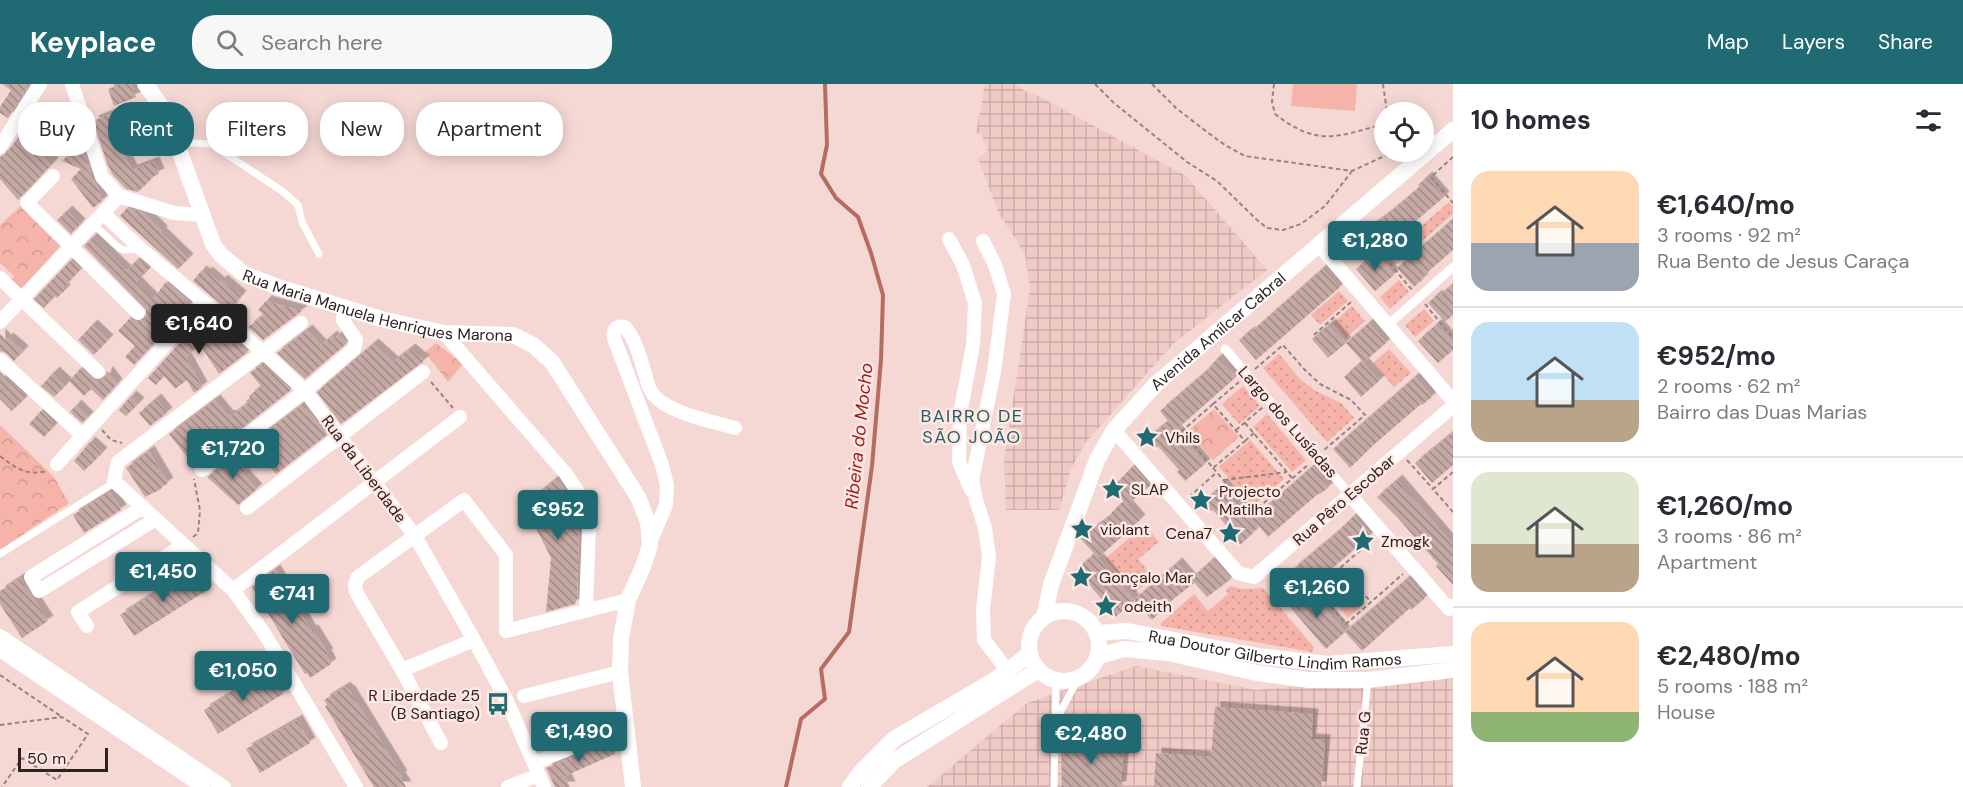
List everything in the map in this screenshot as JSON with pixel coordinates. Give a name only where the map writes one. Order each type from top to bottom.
[{"type":"street","points":[[0,147],[40,84]]},
{"type":"street","points":[[72,84],[102,177],[119,196],[174,213],[202,214]]},
{"type":"street","name":"Rua Maria Manuela Henriques Marona","points":[[146,84],[159,102]]},
{"type":"street","name":"Avenida Amílcar Cabral","points":[[1044,617],[1051,585],[1097,460],[1114,430],[1156,384],[1453,130]]},
{"type":"street","name":"Rua Maria Manuela Henriques Marona","points":[[182,156],[208,233],[220,255],[244,274],[381,319],[444,333],[513,335],[533,345],[552,362],[638,497],[648,522],[650,544],[643,567],[628,600],[621,638],[620,672],[633,787]]},
{"type":"street","points":[[53,176],[27,203],[138,313]]},
{"type":"street","points":[[0,322],[119,196]]},
{"type":"street","name":"Rua da Liberdade","points":[[103,213],[141,249],[263,352],[305,391],[415,537],[507,701],[539,775]]},
{"type":"street","points":[[949,239],[963,265],[975,303],[973,345],[960,414],[959,462],[976,500],[985,528],[989,557],[983,610],[984,640],[1007,670]]},
{"type":"street","points":[[976,500],[972,480],[994,372],[1004,294],[995,265],[983,241]]},
{"type":"street","points":[[1319,245],[1453,401]]},
{"type":"street","points":[[1388,325],[1453,267]]},
{"type":"street","points":[[0,278],[98,372]]},
{"type":"street","points":[[57,464],[203,303]]},
{"type":"street","points":[[198,471],[305,391],[354,349],[356,340],[342,320],[344,307]]},
{"type":"street","points":[[301,323],[122,459],[115,482],[233,590],[264,633],[356,787]]},
{"type":"street","points":[[650,544],[666,505],[667,485],[662,465],[614,338],[613,332],[616,328],[620,326],[628,330],[645,370],[650,389],[660,402],[671,408],[735,428]]},
{"type":"street","points":[[444,333],[566,474],[582,498],[589,526],[585,609]]},
{"type":"street","name":"Largo dos Lusíadas","points":[[1225,349],[1350,495]]},
{"type":"street","points":[[0,360],[83,436]]},
{"type":"street","points":[[247,508],[423,372]]},
{"type":"street","name":"Rua Pêro Escobar","points":[[1114,430],[1238,573],[1254,577],[1453,406]]},
{"type":"street","points":[[233,590],[460,417]]},
{"type":"street","points":[[1350,495],[1449,609],[1453,606]]},
{"type":"street","points":[[441,743],[402,670],[356,592],[355,585],[358,578],[464,500],[506,555],[506,630],[628,600]]},
{"type":"street","points":[[143,507],[31,577],[39,591],[156,519]]},
{"type":"street","points":[[87,626],[78,612],[184,545]]},
{"type":"street","points":[[1051,585],[1060,600],[1075,612]]},
{"type":"street","points":[[1056,611],[1075,612],[1091,622],[1097,633],[1099,656],[1088,672],[1078,679],[1067,682],[1056,681],[1038,670],[1030,654],[1029,640],[1034,627],[1044,617],[1056,611]]},
{"type":"street","name":"Rua Doutor Gilberto Lindim Ramos","points":[[1097,633],[1126,631],[1258,656],[1327,664],[1453,654]]},
{"type":"street","points":[[0,636],[224,787]]},
{"type":"street","points":[[402,670],[474,640]]},
{"type":"street","name":"Rua Doutor Gilberto Lindim Ramos","points":[[1099,656],[1124,649],[1168,653],[1257,673],[1309,680],[1368,680],[1453,670]]},
{"type":"street","points":[[0,650],[203,787]]},
{"type":"street","points":[[850,787],[860,773],[894,739],[993,681],[1030,654]]},
{"type":"street","points":[[869,787],[894,761],[1038,670]]},
{"type":"street","points":[[524,696],[620,672]]},
{"type":"street","points":[[508,787],[539,775],[588,741]]},
{"type":"lane","points":[[194,143],[211,144],[282,190],[298,205],[302,222],[319,254]]},
{"type":"lane","points":[[93,224],[118,248],[141,249]]},
{"type":"lane","points":[[0,554],[115,482]]},
{"type":"lane","points":[[1054,722],[1078,679]]},
{"type":"lane","name":"Rua G","points":[[1357,787],[1368,680]]},
{"type":"lane","points":[[1054,787],[1056,681]]},
{"type":"path","points":[[1095,84],[1114,103],[1187,162],[1217,180],[1267,228],[1283,230],[1301,224],[1325,206],[1352,171],[1374,161]]},
{"type":"path","points":[[1152,84],[1176,108],[1238,153],[1352,171]]},
{"type":"path","points":[[1274,84],[1272,102],[1275,114],[1291,127],[1312,135],[1330,138],[1374,127]]},
{"type":"path","points":[[1383,84],[1386,102]]},
{"type":"path","points":[[1453,157],[1431,177],[1453,202]]},
{"type":"path","points":[[1350,218],[1453,338]]},
{"type":"path","points":[[1314,334],[1361,294]]},
{"type":"path","points":[[1284,345],[1320,384],[1351,400],[1365,415],[1252,513],[1182,431],[1214,404],[1284,345]]},
{"type":"path","points":[[423,372],[460,417]]},
{"type":"path","points":[[1236,430],[1270,401]]},
{"type":"path","points":[[1214,404],[1245,441]]},
{"type":"path","points":[[95,423],[111,440],[123,444],[122,459]]},
{"type":"path","points":[[1245,423],[1292,478]]},
{"type":"path","points":[[1213,468],[1254,433]]},
{"type":"path","points":[[1400,452],[1453,512]]},
{"type":"path","points":[[0,456],[16,468],[34,474],[48,471],[54,464],[57,464]]},
{"type":"path","points":[[184,545],[198,533],[200,510],[198,471]]},
{"type":"path","points":[[1180,504],[1217,472]]},
{"type":"path","points":[[1224,480],[1287,472]]},
{"type":"path","points":[[1433,489],[1453,472]]},
{"type":"path","points":[[1382,532],[1316,589],[1346,624],[1412,567]]},
{"type":"path","points":[[1341,568],[1371,602]]},
{"type":"path","points":[[0,675],[88,734],[57,780],[22,758],[2,787]]},
{"type":"path","points":[[0,725],[62,717]]},
{"type":"path","points":[[588,741],[626,726]]},
{"type":"shaded area","points":[[985,84],[1015,84],[1031,95],[1033,93],[1186,176],[1267,270],[1173,344],[1086,442],[1071,469],[1059,510],[1006,510],[1004,460],[1030,289],[1025,254],[998,212],[978,158],[988,151],[981,134],[976,133]]},
{"type":"shaded area","points":[[1136,666],[1256,690],[1453,673],[1453,787],[927,787],[1027,703]]},
{"type":"green space","points":[[1293,84],[1357,84],[1355,111],[1291,106]]},
{"type":"green space","points":[[1449,202],[1453,207],[1453,214],[1395,265],[1387,256]]},
{"type":"green space","points":[[23,204],[61,245],[21,289],[11,280],[14,276],[0,263],[0,225]]},
{"type":"green space","points":[[1399,280],[1409,292],[1390,309],[1380,297]]},
{"type":"green space","points":[[1339,291],[1348,301],[1320,325],[1311,315]]},
{"type":"green space","points":[[1352,306],[1365,321],[1346,338],[1333,323]]},
{"type":"green space","points":[[1424,309],[1434,321],[1415,337],[1405,325]]},
{"type":"green space","points":[[436,343],[463,364],[448,382],[425,352]]},
{"type":"green space","points":[[1389,349],[1411,373],[1394,387],[1373,363]]},
{"type":"green space","points":[[1279,354],[1299,378],[1314,390],[1341,403],[1354,418],[1327,442],[1263,368]]},
{"type":"green space","points":[[1243,386],[1260,406],[1239,424],[1222,404]]},
{"type":"green space","points":[[1214,409],[1239,437],[1213,460],[1188,431]]},
{"type":"green space","points":[[1267,414],[1306,460],[1292,472],[1253,427]]},
{"type":"green space","points":[[0,425],[54,477],[69,503],[0,550]]},
{"type":"green space","points":[[1250,440],[1284,479],[1253,506],[1219,467]]},
{"type":"green space","points":[[1144,525],[1159,542],[1138,559],[1153,577],[1135,593],[1105,559]]},
{"type":"green space","points":[[1340,574],[1365,603],[1348,618],[1323,589]]},
{"type":"green space","points":[[1231,586],[1241,589],[1263,588],[1314,647],[1312,652],[1161,626],[1161,623],[1194,594],[1208,611],[1228,594],[1226,590]]},
{"type":"building","points":[[2,84],[29,84],[8,118],[0,113],[0,107],[11,90]]},
{"type":"building","points":[[120,84],[131,84],[136,97],[124,102],[113,102],[108,89]]},
{"type":"building","points":[[108,115],[108,156],[125,156],[132,170],[154,162],[159,174],[138,192],[126,189],[112,174],[96,130],[96,120]]},
{"type":"building","points":[[18,138],[18,156],[46,156],[53,163],[18,200],[0,179],[0,157]]},
{"type":"building","points":[[67,156],[86,157],[91,173],[84,170],[97,185],[102,201],[93,208],[71,179],[81,169],[62,161]]},
{"type":"building","points":[[1427,177],[1444,197],[1382,250],[1365,231],[1420,187],[1418,185]]},
{"type":"building","points":[[127,208],[144,213],[188,259],[178,269],[120,216]]},
{"type":"building","points":[[67,211],[80,224],[71,234],[57,220]]},
{"type":"building","points":[[1453,219],[1453,250],[1414,287],[1397,268]]},
{"type":"building","points":[[92,238],[126,271],[138,259],[150,268],[136,282],[153,299],[166,282],[191,303],[134,365],[125,357],[135,346],[118,331],[130,318],[136,322],[144,320],[146,310],[84,246]]},
{"type":"building","points":[[1375,252],[1394,275],[1375,291],[1356,269]]},
{"type":"building","points":[[71,260],[81,269],[63,288],[65,290],[57,298],[55,296],[44,308],[34,299]]},
{"type":"building","points":[[1322,269],[1339,288],[1256,360],[1239,340],[1250,333]]},
{"type":"building","points":[[201,271],[205,274],[207,272],[220,283],[222,280],[241,296],[229,311],[193,281]]},
{"type":"building","points":[[1453,284],[1453,315],[1445,322],[1428,303]]},
{"type":"building","points":[[266,301],[302,311],[263,340],[248,327],[264,315],[258,310]]},
{"type":"building","points":[[205,315],[248,352],[219,374],[199,343],[186,358],[202,387],[194,393],[187,380],[175,389],[164,376],[156,385],[148,378]]},
{"type":"building","points":[[1369,323],[1386,343],[1363,363],[1379,381],[1361,397],[1344,377],[1362,361],[1346,343]]},
{"type":"building","points":[[1330,324],[1346,343],[1328,358],[1312,339]]},
{"type":"building","points":[[1437,324],[1453,342],[1453,350],[1438,363],[1418,341]]},
{"type":"building","points":[[92,325],[108,340],[94,355],[78,340]]},
{"type":"building","points":[[307,330],[321,345],[332,336],[334,339],[340,334],[346,344],[305,379],[277,353]]},
{"type":"building","points":[[0,334],[23,351],[14,361],[6,353],[0,351]]},
{"type":"building","points":[[373,344],[393,362],[410,349],[424,361],[341,424],[317,392]]},
{"type":"building","points":[[1219,357],[1236,377],[1176,430],[1205,464],[1185,481],[1177,472],[1179,470],[1148,438],[1168,421],[1160,411],[1211,367]]},
{"type":"building","points":[[262,364],[291,390],[194,466],[169,434],[215,400],[228,416],[231,416],[248,403],[246,401],[250,398],[249,396],[261,386],[250,373]]},
{"type":"building","points":[[81,368],[97,382],[105,378],[107,371],[117,384],[103,400],[91,389],[84,396],[69,381]]},
{"type":"building","points":[[0,372],[26,397],[12,411],[0,399]]},
{"type":"building","points":[[54,372],[67,384],[54,397],[41,386]]},
{"type":"building","points":[[1415,377],[1432,397],[1370,448],[1350,468],[1333,449]]},
{"type":"building","points":[[131,396],[139,403],[126,416],[119,410]]},
{"type":"building","points":[[156,399],[167,413],[150,426],[139,413]]},
{"type":"building","points":[[303,404],[327,435],[276,474],[264,461],[268,459],[254,441]]},
{"type":"building","points":[[76,405],[88,417],[82,423],[70,412]]},
{"type":"building","points":[[41,411],[54,426],[44,437],[29,424]]},
{"type":"building","points":[[1453,432],[1453,465],[1432,483],[1415,463]]},
{"type":"building","points":[[90,442],[102,453],[84,471],[74,461]]},
{"type":"building","points":[[149,451],[168,483],[145,497],[126,468]]},
{"type":"building","points":[[237,455],[248,469],[243,474],[257,489],[238,505],[207,477]]},
{"type":"building","points":[[1133,466],[1150,486],[1127,505],[1140,520],[1098,558],[1080,538],[1104,521],[1123,501],[1112,488]]},
{"type":"building","points":[[1313,466],[1329,487],[1268,537],[1258,525],[1240,545],[1231,535],[1233,533],[1203,502],[1223,484],[1252,519]]},
{"type":"building","points":[[557,478],[572,500],[579,523],[577,599],[575,604],[546,612],[551,558],[536,528],[520,508]]},
{"type":"building","points":[[1397,480],[1453,545],[1453,585],[1436,566],[1438,564],[1377,497]]},
{"type":"building","points":[[110,492],[121,510],[84,533],[73,515]]},
{"type":"building","points":[[1354,516],[1371,535],[1308,589],[1292,570]]},
{"type":"building","points":[[1094,554],[1134,600],[1177,563],[1194,583],[1152,620],[1134,601],[1114,618],[1106,608],[1108,607],[1076,570]]},
{"type":"building","points":[[1213,559],[1231,579],[1207,597],[1191,579]]},
{"type":"building","points":[[192,569],[206,591],[134,636],[120,615]]},
{"type":"building","points":[[275,570],[311,631],[313,630],[328,654],[326,655],[331,664],[310,678],[307,673],[305,674],[252,587]]},
{"type":"building","points":[[20,578],[48,621],[22,638],[0,604],[0,591]]},
{"type":"building","points":[[1408,578],[1425,598],[1411,610],[1410,608],[1362,651],[1345,632]]},
{"type":"building","points":[[1308,589],[1345,632],[1326,649],[1289,606]]},
{"type":"building","points":[[268,670],[283,694],[218,734],[204,710]]},
{"type":"building","points":[[345,687],[402,776],[400,777],[406,787],[374,787],[359,763],[325,706],[327,705],[324,700]]},
{"type":"building","points":[[1215,707],[1313,714],[1311,739],[1325,740],[1321,787],[1154,787],[1156,753],[1211,757]]},
{"type":"building","points":[[297,720],[310,743],[260,773],[246,749]]},
{"type":"building","points":[[604,738],[607,746],[611,744],[615,754],[565,776],[570,787],[555,787],[546,768],[591,749]]},
{"type":"building","points":[[1062,739],[1124,746],[1121,787],[1062,787]]},
{"type":"waterway","name":"Ribeira do Mocho","points":[[786,787],[801,719],[825,699],[821,669],[849,632],[872,466],[881,360],[883,295],[871,253],[858,217],[836,198],[821,174],[827,145],[825,84]]},
{"type":"place","name":"Vhils","points":[[1147,437]]},
{"type":"place","name":"SLAP","points":[[1113,489]]},
{"type":"place","name":"Projecto Matilha","points":[[1201,500]]},
{"type":"place","name":"violant","points":[[1082,529]]},
{"type":"place","name":"Cena7","points":[[1230,533]]},
{"type":"place","name":"Zmogk","points":[[1363,541]]},
{"type":"place","name":"Gonçalo Mar","points":[[1081,577]]},
{"type":"place","name":"odeith","points":[[1106,606]]},
{"type":"place","name":"R Liberdade 25 (B Santiago)","points":[[498,704]]},
{"type":"district","name":"BAIRRO DE SÃO JOÃO","points":[[972,426]]}]
